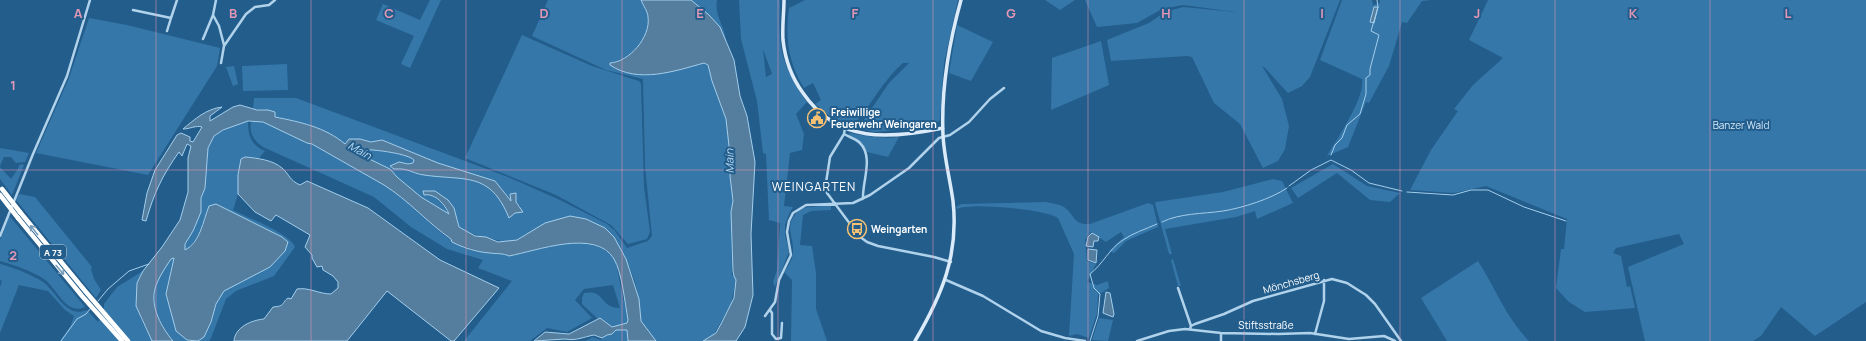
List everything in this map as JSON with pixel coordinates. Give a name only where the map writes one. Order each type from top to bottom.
[{"type":"highway","name":"A 73","points":[[1,187],[122,341]]},
{"type":"highway","name":"A 73","points":[[0,195],[84,294],[128,341]]},
{"type":"street","points":[[0,236],[33,154],[67,76],[90,0]]},
{"type":"street","points":[[167,31],[177,0]]},
{"type":"street","points":[[203,40],[213,14],[216,0]]},
{"type":"street","points":[[224,46],[250,10],[269,5],[275,0]]},
{"type":"street","points":[[784,0],[783,40],[791,71],[799,88],[819,113],[844,128],[862,133],[887,136],[943,128]]},
{"type":"street","points":[[915,341],[934,307],[946,280],[951,262],[954,232],[953,202],[943,137],[943,128],[950,47],[961,0]]},
{"type":"street","points":[[133,10],[171,18]]},
{"type":"street","points":[[213,14],[219,26],[224,46],[221,63]]},
{"type":"street","points":[[765,316],[775,302],[779,280],[791,255],[787,232],[790,216],[797,209],[806,205],[853,203],[863,199],[903,173],[936,141],[943,137],[949,136],[961,128],[990,99],[1004,88]]},
{"type":"street","points":[[844,128],[844,134],[830,157],[825,179],[827,193],[862,239],[874,245],[951,262]]},
{"type":"street","points":[[844,134],[857,141],[864,151],[866,170],[863,199]]},
{"type":"street","name":"Mönchsberg","points":[[1190,327],[1253,301],[1332,279],[1347,283],[1366,295],[1375,304],[1401,341]]},
{"type":"street","points":[[946,280],[983,296],[1041,331],[1065,338],[1086,341]]},
{"type":"street","points":[[1315,334],[1324,300],[1324,280]]},
{"type":"street","points":[[1178,288],[1190,327]]},
{"type":"street","points":[[770,310],[772,334],[776,339],[780,338],[782,323]]},
{"type":"street","name":"Stiftsstraße","points":[[1137,341],[1169,331],[1190,327],[1221,333],[1315,334],[1349,339],[1384,336],[1395,341]]},
{"type":"street","points":[[1221,333],[1221,341]]},
{"type":"green space","points":[[430,0],[441,0],[410,68],[401,64],[414,36],[376,20],[383,4],[420,20]]},
{"type":"green space","points":[[548,0],[641,0],[648,15],[646,32],[637,47],[631,53],[624,58],[610,63],[704,63],[709,67],[726,119],[733,201],[731,212],[732,275],[736,277],[736,280],[731,304],[713,336],[703,341],[656,341],[641,321],[639,299],[635,282],[626,259],[614,237],[521,238],[507,242],[472,234],[459,227],[454,208],[442,195],[429,194],[438,197],[449,214],[421,197],[397,177],[390,169],[357,153],[356,150],[369,150],[404,155],[414,160],[413,163],[408,164],[399,162],[391,166],[394,169],[403,169],[432,176],[460,177],[477,181],[494,192],[505,207],[521,207],[516,202],[516,193],[512,202],[495,181],[438,163],[382,140],[371,142],[360,139],[349,139],[345,144],[321,129],[303,123],[275,117],[275,112],[253,109],[254,98],[296,98],[508,177],[560,200],[607,224],[615,231],[627,248],[648,241],[652,236],[645,166],[643,79],[606,70],[532,36]]},
{"type":"green space","points":[[691,0],[717,0],[716,6],[718,16],[726,41],[719,28],[711,18]]},
{"type":"green space","points":[[739,0],[780,0],[782,53],[792,79],[807,102],[796,114],[804,134],[802,150],[790,153],[784,206],[793,207],[785,225],[785,234],[789,252],[775,287],[773,282],[777,270],[780,223],[769,220],[766,154],[763,153],[757,101],[741,39]],"holes":[[[763,49],[772,74],[766,77]]]},
{"type":"green space","points":[[805,0],[958,0],[944,63],[940,120],[933,126],[875,132],[861,129],[859,127],[889,83],[909,63],[903,63],[896,70],[853,126],[831,117],[815,104],[821,100],[813,83],[804,88],[794,68],[789,50],[787,30],[789,8]]},
{"type":"green space","points":[[1045,0],[1075,0],[1060,10]]},
{"type":"green space","points":[[1085,0],[1340,0],[1310,77],[1302,86],[1288,93],[1262,66],[1282,99],[1289,126],[1285,149],[1278,161],[1263,168],[1240,124],[1214,103],[1192,57],[1187,56],[1111,61],[1107,40],[1149,23],[1165,12],[1183,7],[1236,12],[1183,5],[1162,9],[1137,23],[1097,27]]},
{"type":"green space","points":[[1342,0],[1372,0],[1373,5],[1380,3],[1380,0],[1432,0],[1422,1],[1407,23],[1402,22],[1389,66],[1369,103],[1366,102],[1348,147],[1327,156],[1350,118],[1360,96],[1362,86],[1362,79],[1320,60]]},
{"type":"green space","name":"Banzer Wald","points":[[1488,0],[1866,0],[1866,302],[1815,336],[1781,307],[1761,336],[1753,341],[1645,341],[1628,267],[1684,244],[1679,234],[1616,248],[1613,253],[1621,256],[1627,287],[1630,286],[1635,308],[1585,312],[1569,302],[1556,288],[1561,249],[1564,249],[1567,219],[1486,186],[1454,193],[1410,190],[1431,150],[1458,111],[1454,109],[1473,85],[1503,58],[1469,40]]},
{"type":"green space","points":[[89,18],[127,25],[220,48],[217,66],[148,175],[36,153],[69,78]]},
{"type":"green space","points":[[957,25],[993,42],[971,81],[949,73]]},
{"type":"green space","points":[[522,35],[592,66],[639,81],[641,84],[644,187],[650,232],[647,239],[628,244],[611,225],[556,195],[465,158]]},
{"type":"green space","points":[[1101,41],[1109,85],[1051,110],[1052,58]]},
{"type":"green space","points":[[287,64],[288,90],[243,91],[242,66]]},
{"type":"green space","points":[[234,66],[238,84],[233,86],[226,67]]},
{"type":"green space","points":[[248,121],[250,136],[253,143],[265,151],[259,158],[245,157],[238,175],[238,194],[233,210],[277,231],[285,236],[295,247],[274,276],[236,291],[226,299],[209,341],[198,341],[207,331],[216,304],[223,292],[270,267],[209,207],[194,242],[185,250],[185,244],[193,231],[200,213],[201,198],[205,188],[208,148],[214,136],[223,130]]},
{"type":"green space","points":[[251,122],[263,122],[312,144],[384,185],[405,200],[443,234],[469,250],[498,253],[509,256],[551,246],[567,244],[582,243],[596,246],[607,252],[616,263],[628,321],[625,325],[612,327],[602,319],[598,319],[582,304],[584,293],[590,292],[597,294],[610,306],[620,308],[613,285],[584,289],[575,300],[592,318],[567,332],[547,328],[530,341],[464,341],[512,281],[478,268],[483,260],[447,249],[411,227],[374,197],[263,147],[253,136]]},
{"type":"green space","points":[[848,134],[868,136],[899,137],[888,157],[867,152],[863,144]]},
{"type":"green space","points":[[0,148],[29,153],[25,162],[16,163],[11,157],[4,157],[0,166]]},
{"type":"green space","points":[[22,164],[24,165],[12,195],[0,179],[0,167],[11,179],[19,167],[18,166]]},
{"type":"green space","points":[[1333,164],[1367,186],[1400,193],[1390,202],[1370,200],[1337,173],[1298,198],[1291,188]]},
{"type":"green space","points":[[1273,179],[1282,181],[1293,203],[1257,219],[1255,211],[1236,217],[1165,229],[1172,254],[1169,254],[1155,203],[1156,202],[1223,192]]},
{"type":"green space","points":[[19,194],[35,197],[92,267],[91,269],[94,279],[101,290],[96,298],[16,200]]},
{"type":"green space","points":[[1045,202],[1064,207],[1077,221],[1084,224],[1090,224],[1148,203],[1153,205],[1158,227],[1126,241],[1114,253],[1109,251],[1124,237],[1121,232],[1106,242],[1091,232],[1085,240],[1087,261],[1096,264],[1087,282],[1097,285],[1108,281],[1109,288],[1098,295],[1097,313],[1089,338],[1077,334],[1069,336],[1074,254],[1058,218],[1024,209],[991,206],[964,207],[957,209],[956,207],[961,204]]},
{"type":"green space","points":[[831,205],[831,210],[811,211],[803,215],[800,245],[812,246],[816,273],[816,309],[827,341],[791,341],[792,280],[784,272],[793,255],[790,225],[795,214],[801,208]]},
{"type":"green space","points":[[9,216],[85,307],[78,309],[72,308],[62,300],[44,279],[17,266],[0,261],[0,240]]},
{"type":"green space","points":[[174,257],[170,273],[187,340],[190,341],[173,341],[158,317],[154,303],[157,281],[170,259]]},
{"type":"green space","points":[[1173,259],[1181,286],[1178,286],[1171,260]]},
{"type":"green space","points":[[1478,261],[1507,312],[1529,341],[1447,341],[1421,298]]},
{"type":"green space","points":[[0,264],[33,276],[48,286],[68,308],[73,311],[80,312],[87,310],[98,322],[104,313],[104,304],[117,287],[143,271],[137,283],[140,317],[152,341],[60,341],[71,325],[74,316],[65,310],[48,291],[19,285],[0,333],[0,287],[2,281],[0,280]]},
{"type":"green space","points":[[1099,318],[1113,320],[1108,341],[1092,340]]},
{"type":"green space","points":[[627,329],[628,341],[585,341],[593,337],[601,340],[605,335],[613,334],[616,330]]},
{"type":"water","points":[[641,0],[691,0],[709,15],[720,27],[734,60],[740,96],[747,116],[755,162],[751,234],[753,295],[745,327],[736,341],[703,341],[716,333],[722,322],[734,298],[736,280],[733,271],[731,212],[733,201],[726,119],[712,81],[708,65],[704,63],[669,72],[644,75],[621,71],[610,65],[610,63],[617,62],[631,53],[642,40],[646,32],[648,15]]},
{"type":"water","points":[[1374,7],[1378,7],[1374,23],[1370,22]]},
{"type":"water","name":"Main","points":[[240,105],[257,110],[268,110],[275,112],[275,117],[303,123],[321,129],[345,144],[349,139],[360,139],[371,142],[382,140],[438,163],[495,181],[511,201],[510,194],[516,193],[516,202],[523,212],[515,213],[509,218],[502,203],[485,185],[464,179],[424,175],[403,169],[394,169],[390,166],[399,162],[408,164],[413,163],[414,160],[404,155],[369,150],[356,150],[357,153],[390,169],[397,177],[421,197],[449,214],[440,200],[432,196],[424,195],[423,191],[435,191],[448,200],[454,208],[459,227],[475,236],[486,237],[498,242],[517,240],[545,223],[570,216],[586,219],[605,228],[614,237],[626,259],[639,299],[641,321],[656,341],[628,341],[627,330],[616,330],[612,334],[602,338],[594,335],[573,340],[565,339],[534,341],[545,332],[569,334],[600,318],[612,327],[627,323],[628,320],[623,288],[617,265],[614,259],[605,250],[594,245],[580,243],[565,244],[509,256],[480,252],[466,248],[452,242],[451,239],[384,185],[312,144],[263,122],[248,121],[223,130],[214,136],[208,148],[205,188],[201,198],[201,212],[193,231],[185,244],[185,250],[190,247],[198,237],[209,206],[216,204],[282,237],[288,242],[285,251],[270,267],[224,291],[216,304],[211,322],[204,337],[198,341],[187,340],[176,331],[166,294],[174,258],[171,259],[155,289],[154,303],[161,324],[173,341],[152,341],[136,306],[137,283],[143,271],[162,247],[180,220],[188,192],[188,158],[191,146],[187,144],[182,156],[179,152],[168,169],[155,193],[146,221],[142,220],[147,193],[155,170],[177,135],[181,133],[190,137],[190,141],[193,142],[202,127],[197,126],[183,129],[196,118],[206,112],[222,107],[210,116],[210,121],[233,107]]},
{"type":"water","points":[[245,157],[270,161],[282,168],[296,183],[300,185],[307,181],[368,208],[440,260],[499,288],[454,341],[451,341],[387,291],[347,341],[234,341],[237,332],[241,328],[254,321],[264,319],[273,307],[282,305],[288,298],[291,299],[297,289],[306,289],[331,294],[338,288],[338,282],[333,276],[323,270],[322,266],[317,267],[312,255],[305,247],[310,235],[276,215],[271,221],[255,212],[238,194],[238,175],[241,159]]},
{"type":"water","points":[[1092,233],[1099,237],[1098,241],[1094,241],[1093,247],[1086,246],[1088,237]]},
{"type":"water","points":[[1088,249],[1097,250],[1096,263],[1088,260]]},
{"type":"water","points":[[1106,292],[1110,293],[1114,314],[1113,317],[1103,313]]},
{"type":"waterway","points":[[1331,155],[1335,145],[1342,138],[1347,125],[1360,114],[1366,94],[1366,78],[1370,75],[1370,69],[1379,35],[1371,31],[1378,7],[1377,0]]},
{"type":"waterway","points":[[1289,186],[1311,170],[1331,160],[1351,170],[1369,183],[1402,191]]},
{"type":"waterway","points":[[1162,222],[1184,215],[1239,208],[1265,199],[1287,188]]},
{"type":"waterway","points":[[1407,192],[1453,195],[1471,190],[1488,190],[1524,207],[1566,221]]},
{"type":"waterway","points":[[1090,341],[1098,316],[1100,294],[1094,288],[1090,274],[1123,240],[1157,224]]},
{"type":"waterway","points":[[98,301],[108,289],[129,271],[149,264]]},
{"type":"waterway","points":[[61,341],[77,319],[86,314],[91,308]]},
{"type":"place","name":"Freiwillige Feuerwehr Weingaren","points":[[817,118]]},
{"type":"place","name":"Weingarten","points":[[857,229]]},
{"type":"district","name":"WEINGARTEN","points":[[814,186]]}]
